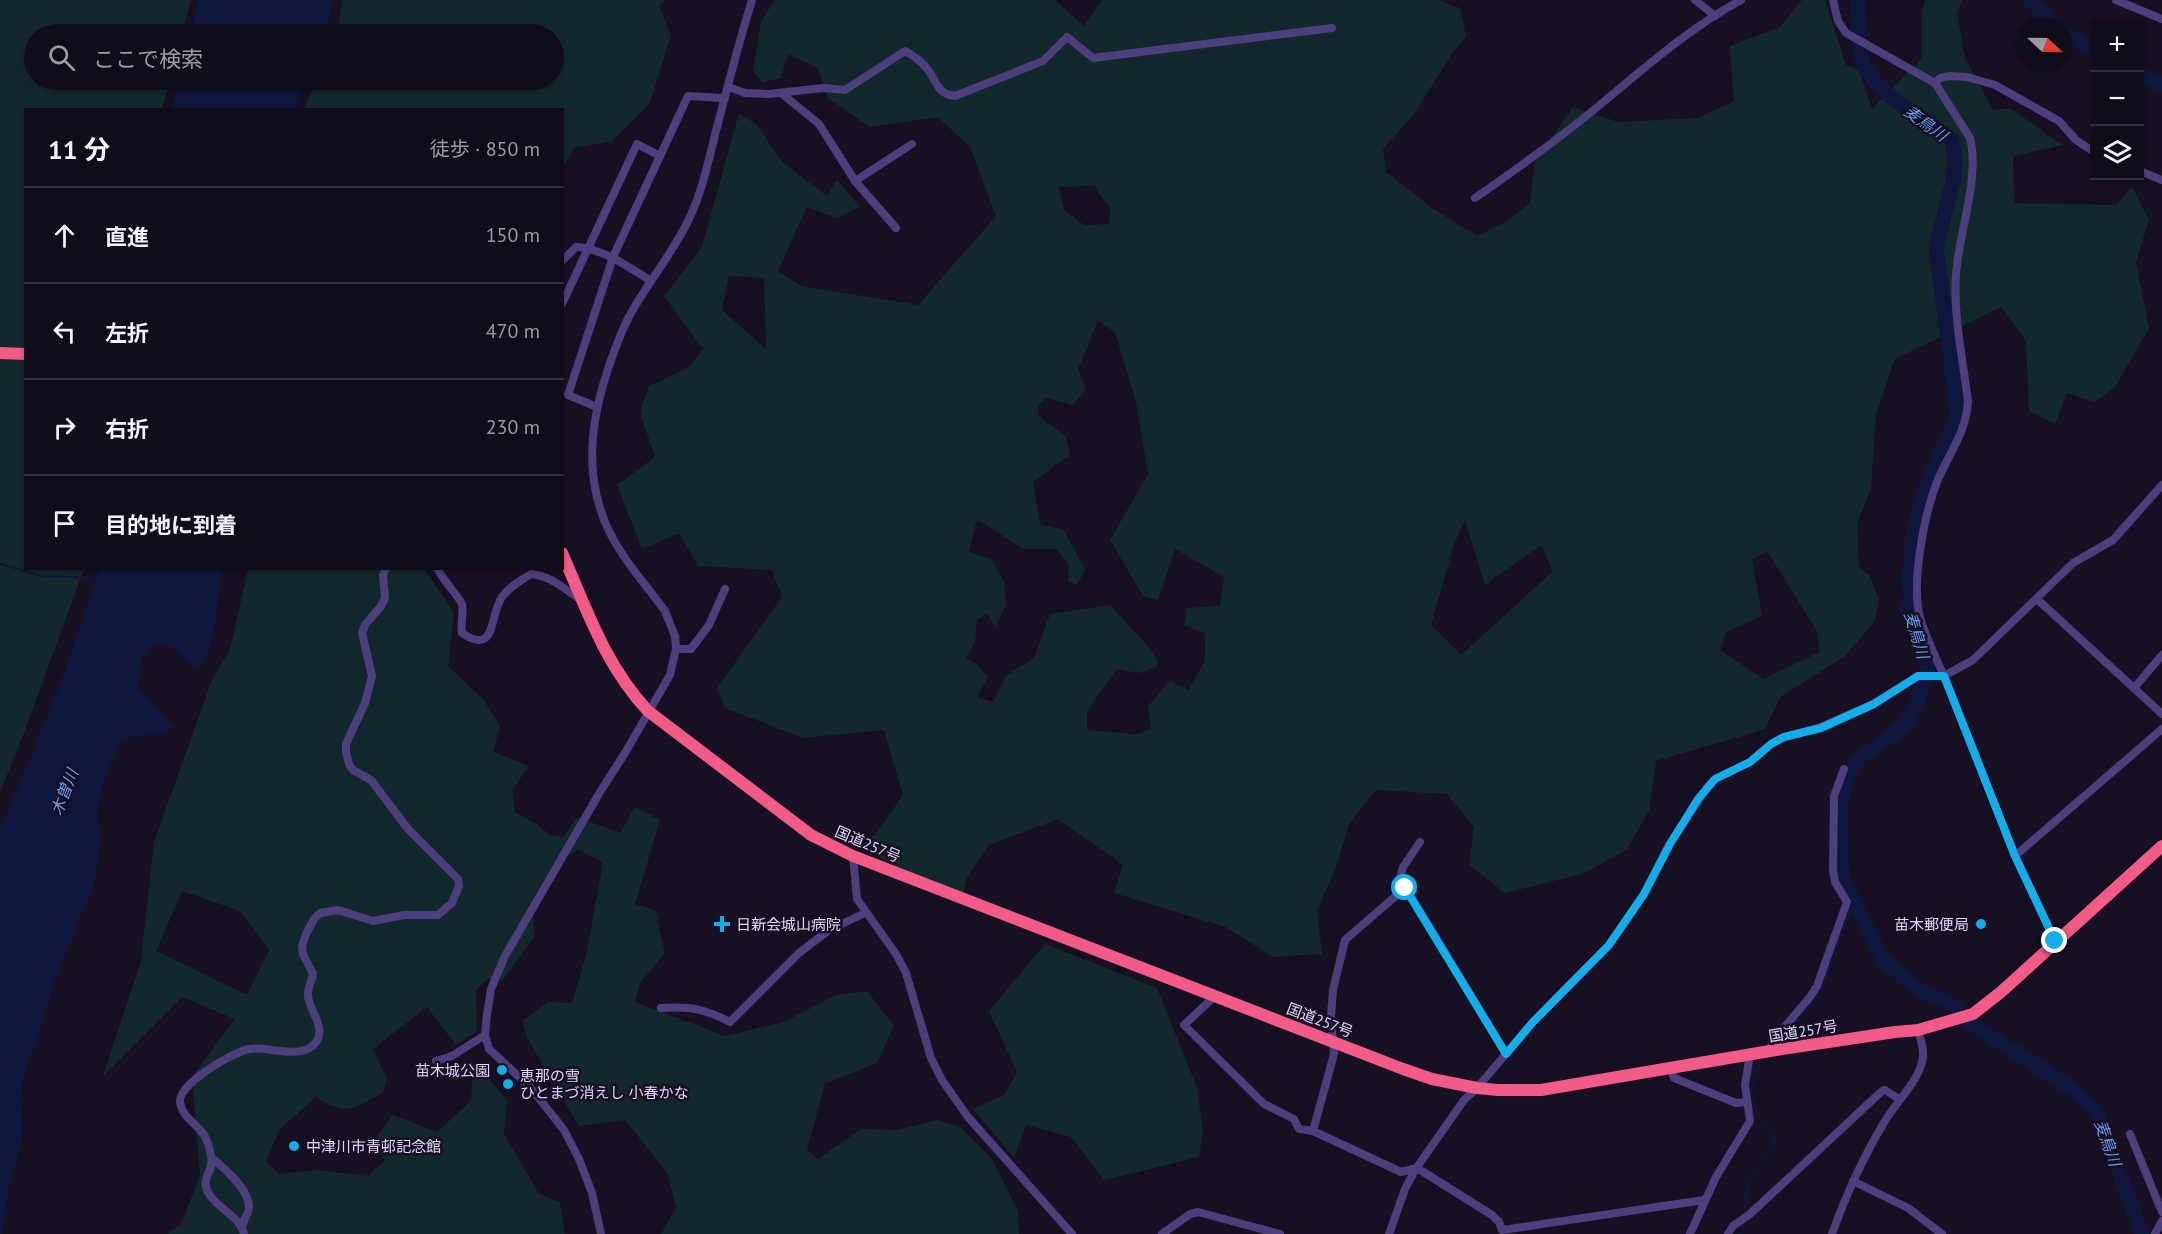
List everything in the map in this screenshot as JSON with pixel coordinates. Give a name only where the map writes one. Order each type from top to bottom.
[{"type":"highway","points":[[0,353],[24,354]]},
{"type":"highway","name":"国道257号","points":[[564,558],[614,669],[630,692],[648,711],[811,835],[853,856],[1334,1042],[1432,1079],[1477,1088],[1541,1090],[1750,1054],[1918,1030],[1956,1017],[1973,1014],[2001,992],[2162,846]]},
{"type":"street","points":[[601,1234],[592,1193],[579,1159],[564,1130],[530,1087],[489,1049],[485,1035],[491,989],[506,956],[670,675],[676,649],[675,636],[665,611],[611,535],[601,512],[594,485],[591,438],[602,386],[620,336],[636,304],[678,240],[690,217],[702,183],[752,0]]},
{"type":"street","points":[[1695,0],[1715,16]]},
{"type":"street","points":[[1476,198],[1552,143],[1647,65],[1741,0]]},
{"type":"street","points":[[1833,0],[1838,21],[1846,33],[1935,83],[1970,138],[1973,148],[1972,172],[1956,270],[1955,293],[1968,401],[1967,416],[1936,483],[1919,549],[1918,608],[1940,677],[2015,856],[2055,941]]},
{"type":"street","points":[[2116,0],[2162,19]]},
{"type":"street","points":[[728,87],[746,93],[781,93],[823,88],[845,90],[905,51],[919,59],[929,70],[941,92],[955,96],[1043,61],[1067,37],[1094,58],[1332,28]]},
{"type":"street","points":[[1935,83],[1940,78],[1950,76],[1967,77],[1995,85],[2059,121],[2076,140],[2090,149]]},
{"type":"street","points":[[781,93],[819,124],[855,181],[896,228]]},
{"type":"street","points":[[597,407],[565,393],[613,257],[688,96],[725,98]]},
{"type":"street","points":[[564,300],[637,144],[660,156]]},
{"type":"street","points":[[855,181],[912,144]]},
{"type":"street","points":[[2144,173],[2162,180]]},
{"type":"street","points":[[564,259],[576,247],[589,248],[613,257],[651,281]]},
{"type":"street","points":[[1389,1234],[1406,1189],[1417,1168],[1464,1100],[1533,1022],[1609,945],[1632,913],[1670,844],[1715,779],[1750,762],[1771,744],[1784,737],[1821,728],[1874,704],[1918,676],[1940,677],[1973,660],[2073,563],[2113,540],[2162,485]]},
{"type":"street","points":[[212,1158],[231,1175],[246,1196],[249,1209],[243,1230],[222,1210],[206,1188],[204,1182],[212,1164],[212,1158],[204,1135],[183,1111],[181,1095],[197,1078],[232,1055],[250,1048],[275,1052],[302,1050],[317,1041],[319,1029],[308,997],[313,974],[303,954],[306,934],[314,920],[320,914],[338,910],[373,921],[404,915],[438,915],[452,903],[458,891],[458,879],[453,872],[432,855],[408,829],[371,780],[353,770],[346,752],[346,744],[364,703],[372,676],[362,633],[365,625],[385,598],[383,575],[385,570]]},
{"type":"street","points":[[438,570],[463,607],[462,633],[476,640],[483,639],[490,633],[501,598],[518,581],[533,571],[553,579],[567,592],[583,601]]},
{"type":"street","points":[[676,649],[691,649],[709,625],[725,590]]},
{"type":"street","points":[[2037,599],[2162,714]]},
{"type":"street","points":[[2134,688],[2162,655]]},
{"type":"street","points":[[2015,856],[2162,729]]},
{"type":"street","points":[[1770,1051],[1772,1042],[1817,986],[1847,902],[1835,882],[1833,870],[1834,796],[1844,769]]},
{"type":"street","points":[[1420,842],[1403,867],[1400,878],[1506,1054]]},
{"type":"street","points":[[853,856],[857,899],[896,954],[906,973],[932,1058],[942,1080],[968,1117],[1072,1234]]},
{"type":"street","points":[[1313,1131],[1334,1054],[1331,1016],[1333,990],[1345,940],[1405,888]]},
{"type":"street","points":[[661,1008],[684,1006],[710,1011],[730,1022],[799,953],[829,930],[865,913]]},
{"type":"street","points":[[1215,996],[1184,1025],[1264,1104],[1294,1119],[1299,1129],[1313,1131],[1401,1172],[1417,1168],[1492,1215],[1499,1222],[1502,1230],[1704,1200]]},
{"type":"street","points":[[1832,1234],[1866,1154],[1899,1099],[1920,1070],[1923,1051],[1918,1030]]},
{"type":"street","points":[[436,1061],[452,1056],[485,1035]]},
{"type":"street","points":[[1690,1234],[1716,1177],[1750,1121],[1751,1115],[1745,1085],[1750,1054]]},
{"type":"street","points":[[1671,1068],[1674,1078],[1736,1103],[1747,1102]]},
{"type":"street","points":[[1728,1234],[1882,1091],[1885,1090],[1899,1099]]},
{"type":"street","points":[[2130,1134],[2162,1212]]},
{"type":"street","points":[[1853,1182],[1908,1208],[1942,1234]]},
{"type":"street","points":[[1162,1234],[1190,1214],[1198,1212],[1280,1234]]},
{"type":"street","points":[[2155,1234],[2162,1221]]},
{"type":"green space","points":[[0,0],[191,0],[185,24],[24,24],[24,90],[167,90],[162,108],[24,108],[24,570],[84,570],[0,792]]},
{"type":"green space","points":[[342,0],[666,0],[659,6],[671,35],[650,103],[612,141],[574,148],[564,165],[564,108],[304,108],[312,90],[564,90],[564,24],[339,24]]},
{"type":"green space","points":[[775,0],[1055,0],[1084,26],[1102,0],[1438,0],[1460,8],[1466,36],[1451,55],[1414,114],[1383,149],[1386,172],[1432,208],[1477,236],[1507,221],[1530,203],[1535,161],[1573,107],[1618,122],[1698,118],[1734,101],[1730,46],[1780,27],[1802,0],[1825,0],[1846,65],[1859,70],[1872,109],[1922,58],[1922,13],[1925,0],[1962,0],[1957,13],[1965,58],[1993,110],[2010,108],[2062,145],[2013,156],[2014,203],[2116,205],[2132,187],[2149,220],[2136,262],[2149,328],[2115,387],[2094,402],[2067,393],[2055,424],[2029,411],[2026,341],[2001,307],[1895,359],[1876,414],[1871,488],[1857,524],[1859,567],[1869,575],[1879,599],[1875,621],[1845,656],[1780,697],[1765,729],[1656,761],[1649,811],[1627,849],[1585,873],[1505,893],[1469,865],[1474,827],[1447,794],[1376,790],[1349,824],[1335,870],[1317,911],[1322,954],[1273,957],[1226,927],[1114,893],[1123,865],[1058,819],[989,845],[967,877],[963,893],[907,872],[861,847],[878,831],[903,795],[884,730],[803,738],[725,708],[717,688],[782,597],[772,570],[698,566],[679,533],[642,549],[617,485],[655,457],[641,416],[642,405],[649,386],[689,367],[703,349],[664,296],[702,247],[739,113],[757,125],[782,162],[827,196],[837,180],[860,207],[837,218],[807,207],[778,271],[801,286],[918,305],[996,216],[970,147],[938,117],[870,127],[828,98],[818,68],[788,54],[781,78],[763,82],[753,72],[761,21]],"holes":[[[1094,186],[1110,208],[1109,224],[1084,225],[1064,210],[1059,187]],[[729,276],[764,278],[766,349],[722,310]],[[1098,321],[1115,332],[1136,402],[1148,474],[1110,540],[1143,596],[1158,600],[1175,549],[1224,577],[1220,606],[1187,608],[1184,626],[1205,633],[1205,661],[1188,690],[1170,681],[1148,706],[1151,729],[1136,734],[1087,730],[1087,711],[1117,669],[1138,673],[1157,667],[1158,661],[1148,646],[1110,605],[1050,614],[1034,658],[1006,676],[993,702],[977,698],[988,676],[975,663],[966,658],[975,643],[977,620],[987,613],[995,627],[1006,605],[1004,582],[991,559],[969,552],[977,519],[1023,549],[1056,549],[1069,565],[1068,581],[1077,585],[1085,570],[1064,530],[1040,524],[1033,482],[1070,455],[1066,436],[1038,416],[1039,405],[1046,398],[1072,405],[1086,390],[1078,369]],[[1465,520],[1485,585],[1541,545],[1553,571],[1461,655],[1431,625],[1454,544]],[[1767,551],[1817,631],[1820,652],[1763,679],[1720,650],[1726,632],[1762,616],[1752,559]]]},
{"type":"green space","points":[[248,570],[425,570],[454,612],[448,666],[483,699],[500,726],[493,752],[529,766],[512,790],[515,812],[550,835],[564,837],[577,817],[620,833],[635,807],[660,820],[635,904],[655,910],[665,953],[640,983],[635,1002],[725,1036],[784,1022],[836,995],[867,991],[894,1026],[877,1063],[825,1084],[807,1150],[818,1159],[861,1129],[897,1130],[937,1120],[960,1127],[992,1159],[1018,1211],[1019,1234],[661,1234],[676,1208],[668,1174],[625,1120],[579,1126],[527,1038],[522,1021],[548,1002],[572,1003],[586,956],[603,862],[578,850],[554,863],[533,898],[534,937],[503,980],[488,979],[476,990],[477,1031],[456,1045],[427,1007],[373,1049],[387,1079],[383,1093],[357,1107],[343,1109],[316,1097],[279,1130],[266,1162],[279,1174],[317,1170],[368,1176],[385,1160],[373,1142],[393,1115],[437,1132],[471,1101],[473,1070],[480,1068],[507,1101],[504,1134],[539,1194],[560,1202],[565,1234],[168,1234],[181,1224],[200,1176],[192,1077],[235,1019],[182,997],[103,1076],[141,961],[154,842],[212,680],[230,650]],"holes":[[[182,891],[240,911],[269,950],[247,995],[156,951]]]},
{"type":"green space","points":[[1045,944],[1157,988],[1197,1088],[1203,1131],[1199,1157],[1104,1180],[1071,1137],[1026,1125],[1014,1158],[973,1109],[1004,1095],[1017,1072],[989,1011]]},
{"type":"water","points":[[198,0],[332,0],[328,24],[192,24]]},
{"type":"water","points":[[177,90],[302,90],[294,108],[172,108]]},
{"type":"water","name":"木曽川","points":[[100,570],[223,570],[214,632],[206,656],[199,667],[193,666],[168,645],[152,644],[144,654],[137,687],[174,727],[161,733],[121,739],[107,772],[98,807],[97,819],[101,835],[95,882],[54,982],[23,1078],[21,1099],[23,1135],[8,1193],[2,1234],[0,1234],[0,830],[55,698]]},
{"type":"waterway","name":"麦鳥川","points":[[1858,0],[1862,59],[1871,77],[1892,97],[1952,140],[1955,161],[1953,182],[1936,246],[1958,416],[1927,483],[1912,540],[1909,581],[1911,597],[1907,609],[1925,652],[1928,672],[1918,702],[1906,725],[1857,760],[1846,781],[1841,807],[1842,877],[1884,961],[1923,993],[1945,1000],[1975,1026],[2074,1090],[2097,1112],[2142,1234]]},
{"type":"waterway","points":[[2030,0],[2047,18]]},
{"type":"waterway","points":[[2072,37],[2090,48]]},
{"type":"waterway","points":[[2144,75],[2162,85]]},
{"type":"waterway","points":[[0,564],[42,576],[97,578]]},
{"type":"waterway","points":[[1784,1035],[1822,989],[1854,900]]},
{"type":"waterway","points":[[1745,1214],[1746,1194],[1750,1180],[1772,1150],[1776,1140],[1757,1113],[1752,1095],[1755,1074],[1761,1063]]},
{"type":"waterway","points":[[1741,1234],[1744,1222]]},
{"type":"place","name":"日新会城山病院","points":[[722,924]]},
{"type":"place","name":"苗木郵便局","points":[[1981,924]]},
{"type":"place","name":"苗木城公園","points":[[502,1070]]},
{"type":"place","name":"恵那の雪 ひとまづ消えし 小春かな","points":[[508,1084]]},
{"type":"place","name":"中津川市青邨記念館","points":[[294,1146]]},
{"type":"route","points":[[1405,888],[1506,1054],[1533,1022],[1609,945],[1644,894],[1670,844],[1698,799],[1715,779],[1750,762],[1771,744],[1784,737],[1821,728],[1829,722],[1874,704],[1918,676],[1944,676],[2015,856],[2055,941]]}]
